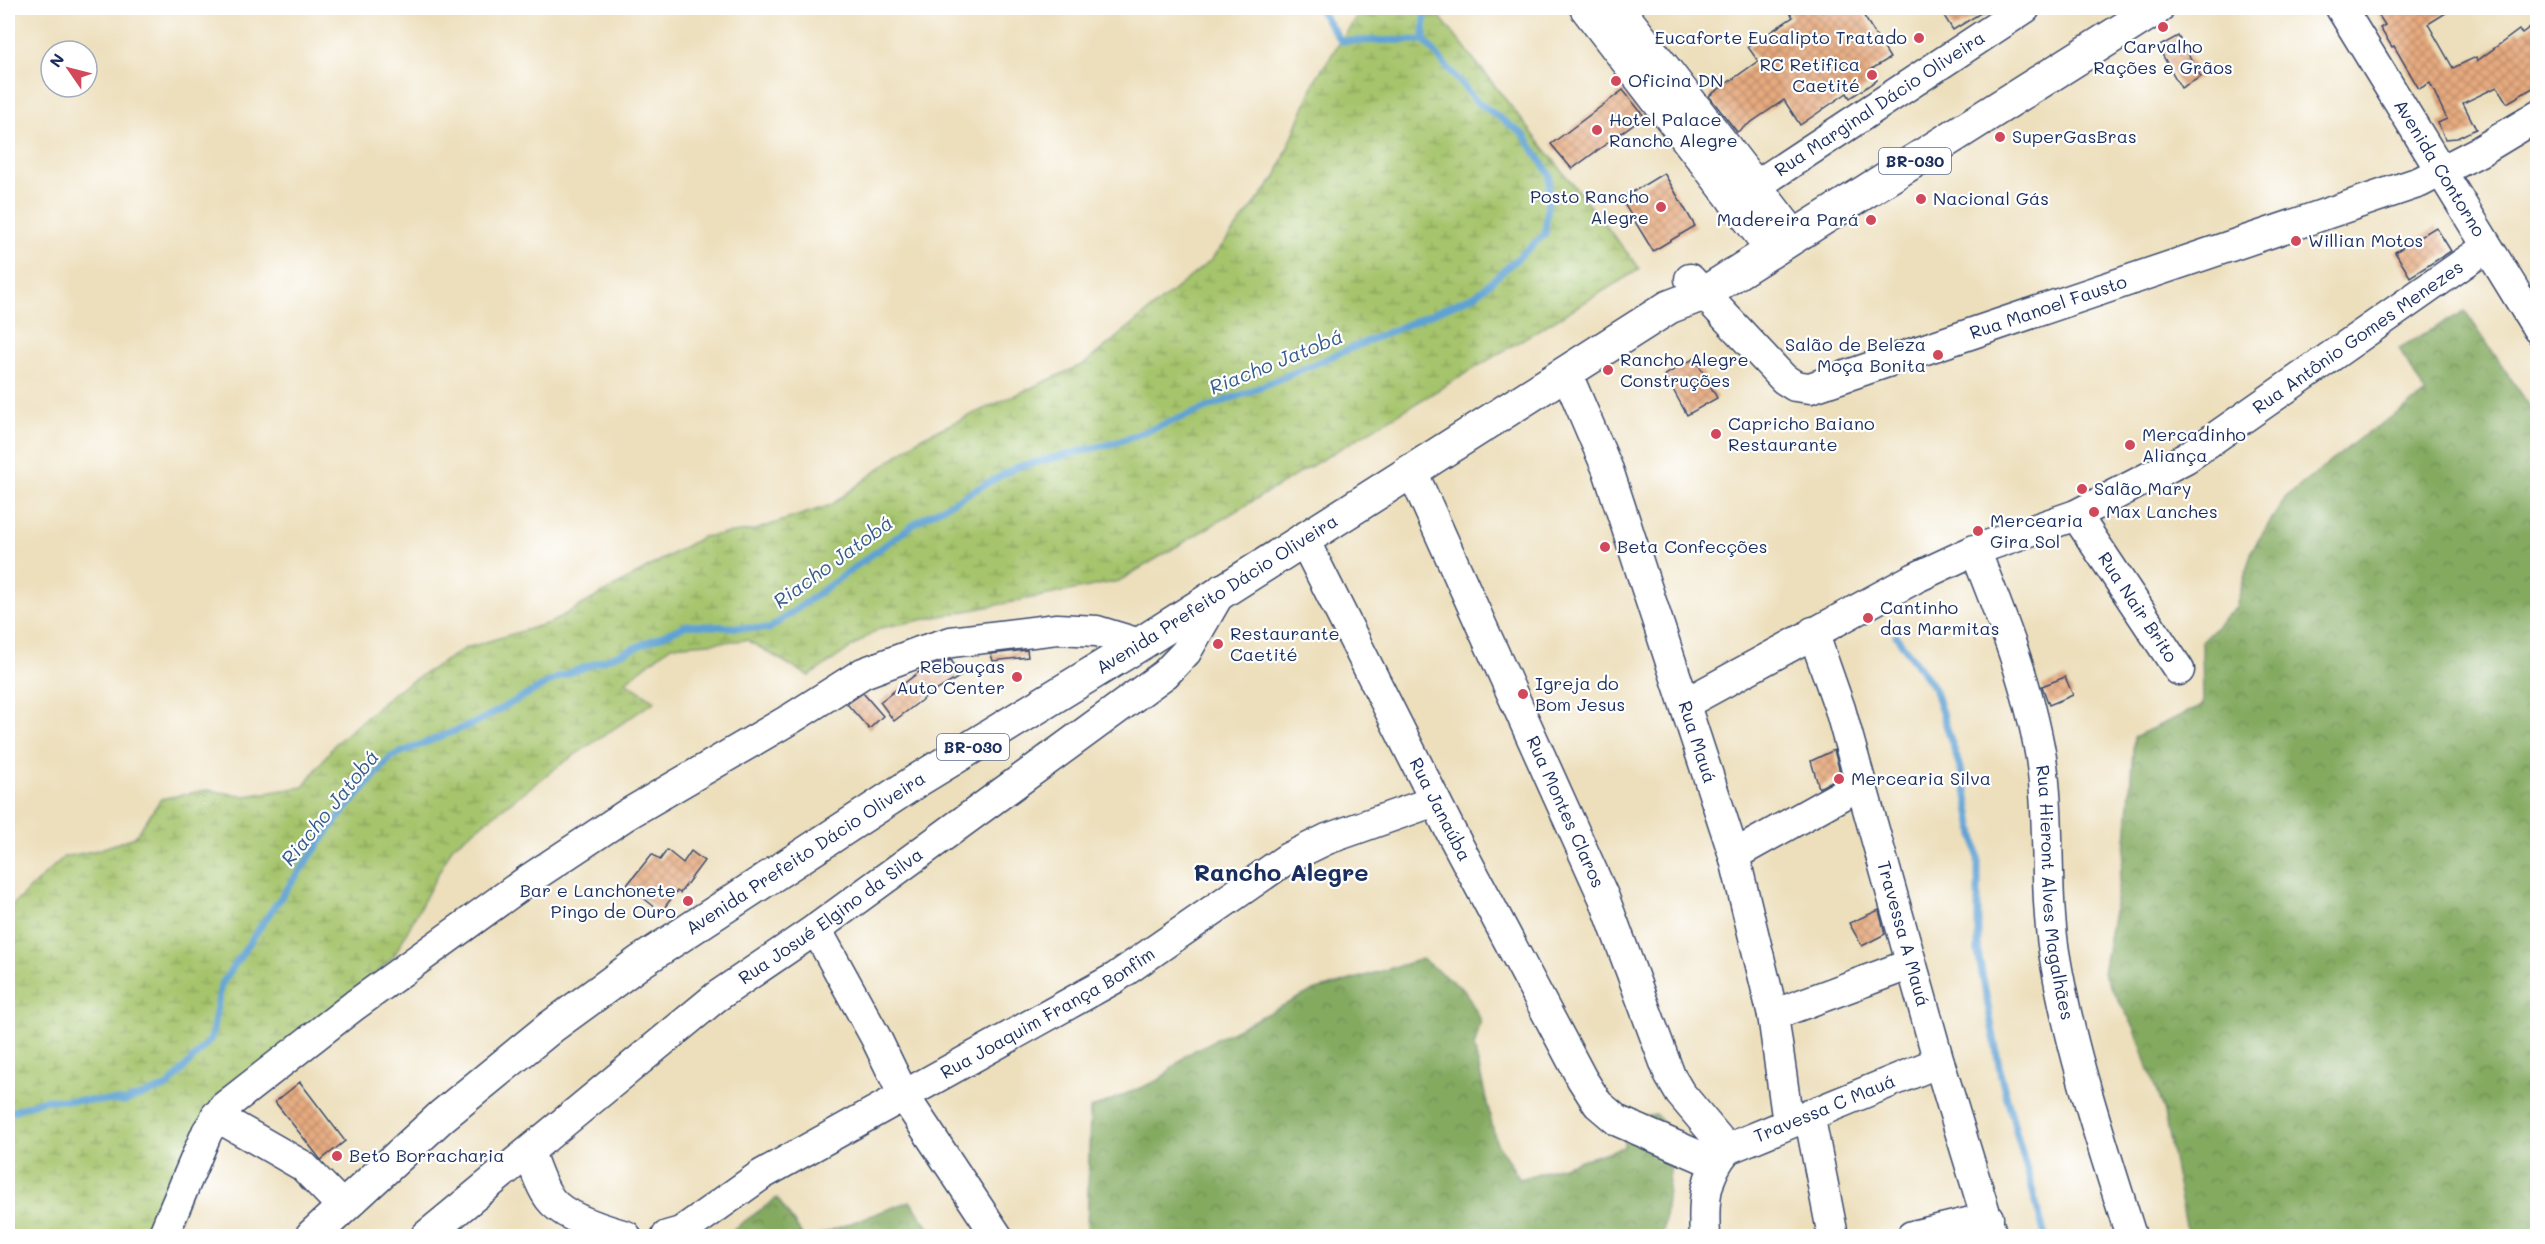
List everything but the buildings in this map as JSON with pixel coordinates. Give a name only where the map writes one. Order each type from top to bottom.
[{"type":"main road","name":"Avenida Prefeito Dácio Oliveira","points":[[1777,236],[1971,104],[2120,8]]},
{"type":"main road","name":"Avenida Prefeito Dácio Oliveira","points":[[312,1236],[442,1116],[551,1027],[640,962],[918,780],[1140,644],[1222,589],[1669,307],[1696,287],[1777,236],[2157,8]]},
{"type":"street","points":[[1585,8],[1616,19],[1777,236]]},
{"type":"street","name":"Rua Marginal Dácio Oliveira","points":[[1744,194],[2025,8]]},
{"type":"street","name":"Avenida Contorno","points":[[2341,8],[2538,329]]},
{"type":"street","name":"Rua Manoel Fausto","points":[[1696,287],[1784,379],[1795,386],[1810,388],[2420,182],[2481,152],[2538,116]]},
{"type":"street","name":"Rua Antônio Gomes Menezes","points":[[1686,703],[1915,578],[1975,550],[2076,515],[2186,458],[2487,247]]},
{"type":"street","name":"Rua Mauá","points":[[1566,372],[1608,470],[1734,855],[1799,1118],[1833,1236]]},
{"type":"street","name":"Rua Montes Claros","points":[[1411,469],[1604,898],[1670,1076],[1721,1156]]},
{"type":"street","name":"Rua Nair Brito","points":[[2076,515],[2179,670]]},
{"type":"street","name":"Rua Janaúba","points":[[1304,538],[1435,801],[1582,1079],[1598,1104],[1618,1121],[1721,1156]]},
{"type":"street","name":"Rua Hieront Alves Magalhães","points":[[1975,550],[2004,625],[2028,699],[2042,766],[2054,950],[2064,1009],[2080,1075],[2132,1236]]},
{"type":"street","name":"Rua Josué Elgino da Silva","points":[[426,1236],[716,997],[816,929],[1165,674],[1186,652],[1204,626],[1222,589]]},
{"type":"street","points":[[163,1236],[216,1116],[224,1107],[355,1005],[531,878],[626,815],[792,718],[863,673],[951,642],[1057,629],[1097,631],[1140,644]]},
{"type":"street","name":"Travessa A Mauá","points":[[1813,632],[1840,709],[1938,1062],[1990,1227]]},
{"type":"street","points":[[1734,855],[1861,784]]},
{"type":"street","name":"Rua Joaquim França Bonfim","points":[[667,1236],[681,1232],[761,1174],[1115,978],[1288,858],[1327,839],[1435,801]]},
{"type":"street","points":[[816,929],[875,1036],[904,1096],[997,1236]]},
{"type":"street","points":[[1773,1015],[1911,964]]},
{"type":"street","name":"Travessa C Mauá","points":[[1721,1156],[1799,1118],[1938,1062]]},
{"type":"street","points":[[216,1116],[303,1166],[342,1207]]},
{"type":"street","points":[[530,1152],[541,1185],[551,1202],[600,1229],[626,1236]]},
{"type":"street","points":[[1705,1236],[1703,1203],[1709,1174],[1721,1156]]},
{"type":"street","points":[[1912,1236],[1990,1227]]},
{"type":"green space","points":[[1363,8],[1433,8],[1640,269],[1119,581],[880,628],[809,676],[747,640],[671,646],[625,682],[655,701],[557,767],[453,846],[394,956],[215,1135],[172,1236],[8,1236],[8,909],[64,857],[98,850],[135,837],[161,799],[207,790],[245,796],[303,787],[336,743],[397,690],[466,648],[552,622],[702,537],[755,530],[831,505],[922,437],[1084,364],[1211,260],[1276,177],[1316,78]]},
{"type":"green space","points":[[2465,311],[2537,417],[2537,1236],[2188,1236],[2164,1113],[2135,1029],[2103,973],[2126,842],[2134,737],[2203,705],[2202,641],[2236,607],[2252,550],[2286,497],[2360,438],[2426,394],[2399,348]]},
{"type":"green space","points":[[1422,959],[1465,991],[1481,1020],[1474,1047],[1496,1142],[1520,1179],[1624,1147],[1626,1119],[1656,1115],[1674,1133],[1663,1236],[1087,1236],[1090,1109],[1159,1080],[1187,1054],[1310,992]]},
{"type":"green space","points":[[777,1198],[803,1236],[724,1236]]},
{"type":"green space","points":[[910,1201],[935,1236],[816,1236]]},
{"type":"waterway","points":[[1318,8],[1341,41],[1424,40]]},
{"type":"waterway","name":"Riacho Jatobá","points":[[8,1113],[44,1100],[125,1101],[167,1087],[211,1039],[221,985],[267,917],[334,823],[392,756],[475,723],[559,677],[687,625],[769,629],[920,520],[1017,467],[1118,442],[1251,391],[1476,295],[1545,234],[1550,175],[1524,135],[1476,101],[1424,40],[1425,8]]},
{"type":"waterway","points":[[1896,636],[1934,688],[1964,780],[1978,857],[1978,952],[2001,1076],[2045,1236]]},
{"type":"place","name":"Carvalho Rações e Grãos","points":[[2163,27]]},
{"type":"place","name":"Eucaforte Eucalipto Tratado","points":[[1919,38]]},
{"type":"place","name":"RC Retifica Caetité","points":[[1872,75]]},
{"type":"place","name":"Oficina DN","points":[[1616,81]]},
{"type":"place","name":"Hotel Palace Rancho Alegre","points":[[1597,130]]},
{"type":"place","name":"SuperGasBras","points":[[2000,137]]},
{"type":"place","name":"Nacional Gás","points":[[1921,199]]},
{"type":"place","name":"Posto Rancho Alegre","points":[[1661,207]]},
{"type":"place","name":"Madereira Pará","points":[[1871,220]]},
{"type":"place","name":"Willian Motos","points":[[2296,241]]},
{"type":"place","name":"Salão de Beleza Moça Bonita","points":[[1938,355]]},
{"type":"place","name":"Rancho Alegre Construções","points":[[1608,370]]},
{"type":"place","name":"Capricho Baiano Restaurante","points":[[1716,434]]},
{"type":"place","name":"Mercadinho Aliança","points":[[2130,445]]},
{"type":"place","name":"Salão Mary","points":[[2082,489]]},
{"type":"place","name":"Max Lanches","points":[[2094,512]]},
{"type":"place","name":"Mercearia Gira Sol","points":[[1978,531]]},
{"type":"place","name":"Beta Confecções","points":[[1605,547]]},
{"type":"place","name":"Cantinho das Marmitas","points":[[1868,618]]},
{"type":"place","name":"Restaurante Caetité","points":[[1218,644]]},
{"type":"place","name":"Rebouças Auto Center","points":[[1017,677]]},
{"type":"place","name":"Igreja do Bom Jesus","points":[[1523,694]]},
{"type":"place","name":"Mercearia Silva","points":[[1839,779]]},
{"type":"place","name":"Bar e Lanchonete Pingo de Ouro","points":[[688,901]]},
{"type":"place","name":"Beto Borracharia","points":[[337,1156]]},
{"type":"district","name":"Rancho Alegre","points":[[1281,873]]}]
